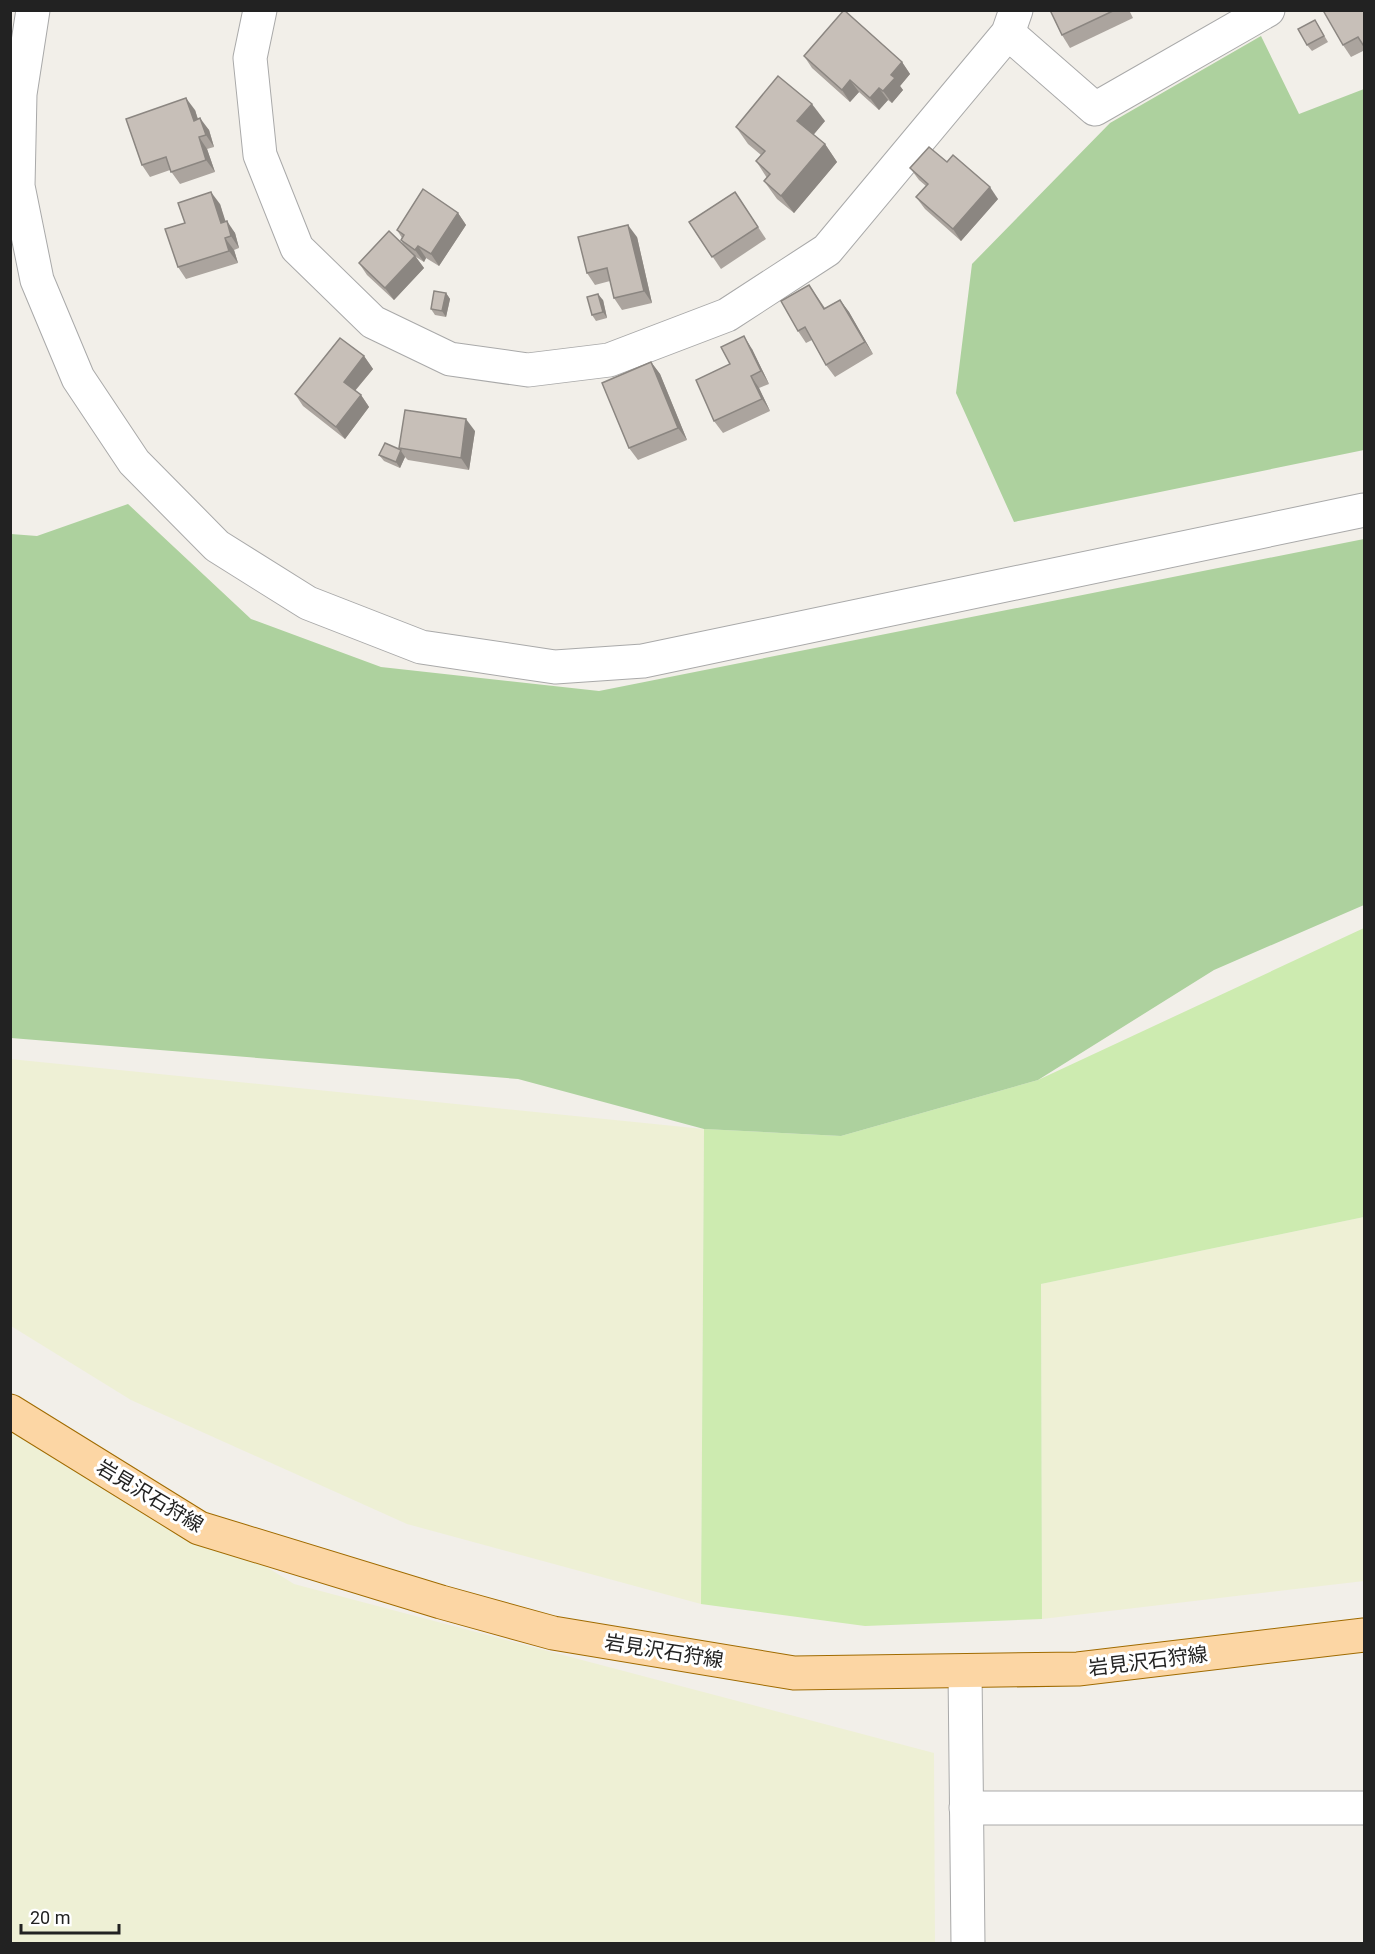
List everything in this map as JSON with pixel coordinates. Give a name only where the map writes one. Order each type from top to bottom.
[{"type":"main road","name":"岩見沢石狩線","points":[[10,1411],[199,1528],[441,1602],[553,1633],[794,1673],[1078,1669],[1365,1635]]},
{"type":"street","points":[[33,10],[20,94],[18,186],[37,280],[78,378],[134,462],[217,546],[308,603],[421,646],[555,667],[643,661],[1365,510]]},
{"type":"street","points":[[261,10],[250,58],[260,155],[297,248],[373,322],[450,359],[528,370],[609,360],[727,315],[827,250],[1012,22],[1095,110],[1268,10]]},
{"type":"street","points":[[965,1671],[968,1944]]},
{"type":"street","points":[[966,1808],[1365,1808]]},
{"type":"green space","points":[[1261,36],[1299,114],[1364,89],[1364,450],[1014,522],[956,393],[972,264],[1110,123]]},
{"type":"green space","points":[[128,504],[251,619],[381,667],[599,691],[1364,539],[1364,905],[1214,970],[1038,1080],[841,1136],[704,1129],[518,1079],[11,1038],[11,534],[37,536]]},
{"type":"green space","points":[[1364,928],[1364,1217],[1041,1284],[1042,1619],[865,1626],[701,1604],[704,1129],[841,1136],[1038,1080]]},
{"type":"green space","points":[[10,1059],[704,1129],[701,1604],[407,1524],[131,1400],[11,1326]]},
{"type":"green space","points":[[1364,1217],[1364,1581],[1042,1619],[1041,1284]]},
{"type":"green space","points":[[10,1409],[294,1584],[934,1753],[935,1943],[11,1943]]},
{"type":"building","points":[[844,10],[902,62],[891,75],[895,78],[883,91],[879,88],[870,98],[850,80],[842,90],[804,56]]},
{"type":"building","points":[[1050,10],[1115,10],[1062,35]]},
{"type":"building","points":[[1327,10],[1365,10],[1365,48],[1358,37],[1343,45],[1324,12]]},
{"type":"building","points":[[1315,20],[1324,36],[1307,45],[1298,29]]},
{"type":"building","points":[[778,76],[812,104],[797,121],[825,144],[781,196],[764,181],[770,174],[756,161],[765,151],[736,127]]},
{"type":"building","points":[[186,98],[194,121],[200,118],[206,135],[199,137],[206,160],[171,172],[166,157],[142,165],[126,119]]},
{"type":"building","points":[[929,147],[947,162],[953,155],[990,187],[953,229],[916,197],[928,184],[910,168]]},
{"type":"building","points":[[423,189],[458,213],[431,254],[418,246],[415,250],[401,240],[404,235],[397,230]]},
{"type":"building","points":[[211,192],[221,223],[227,221],[231,236],[225,238],[229,251],[178,267],[165,229],[185,223],[178,203]]},
{"type":"building","points":[[735,192],[758,227],[712,257],[689,222]]},
{"type":"building","points":[[628,225],[644,291],[614,298],[607,268],[587,273],[578,237]]},
{"type":"building","points":[[389,231],[415,256],[385,288],[359,263]]},
{"type":"building","points":[[809,285],[824,309],[840,300],[865,342],[826,365],[805,327],[798,331],[781,301]]},
{"type":"building","points":[[434,291],[446,293],[442,311],[431,309]]},
{"type":"building","points":[[598,294],[603,312],[592,315],[587,297]]},
{"type":"building","points":[[744,336],[761,371],[751,376],[762,399],[714,421],[696,380],[730,364],[721,347]]},
{"type":"building","points":[[340,338],[364,356],[344,382],[361,395],[336,427],[295,394]]},
{"type":"building","points":[[651,362],[678,428],[629,448],[602,383]]},
{"type":"building","points":[[405,410],[466,419],[461,458],[399,448]]},
{"type":"building","points":[[385,443],[401,450],[396,462],[379,455]]}]
